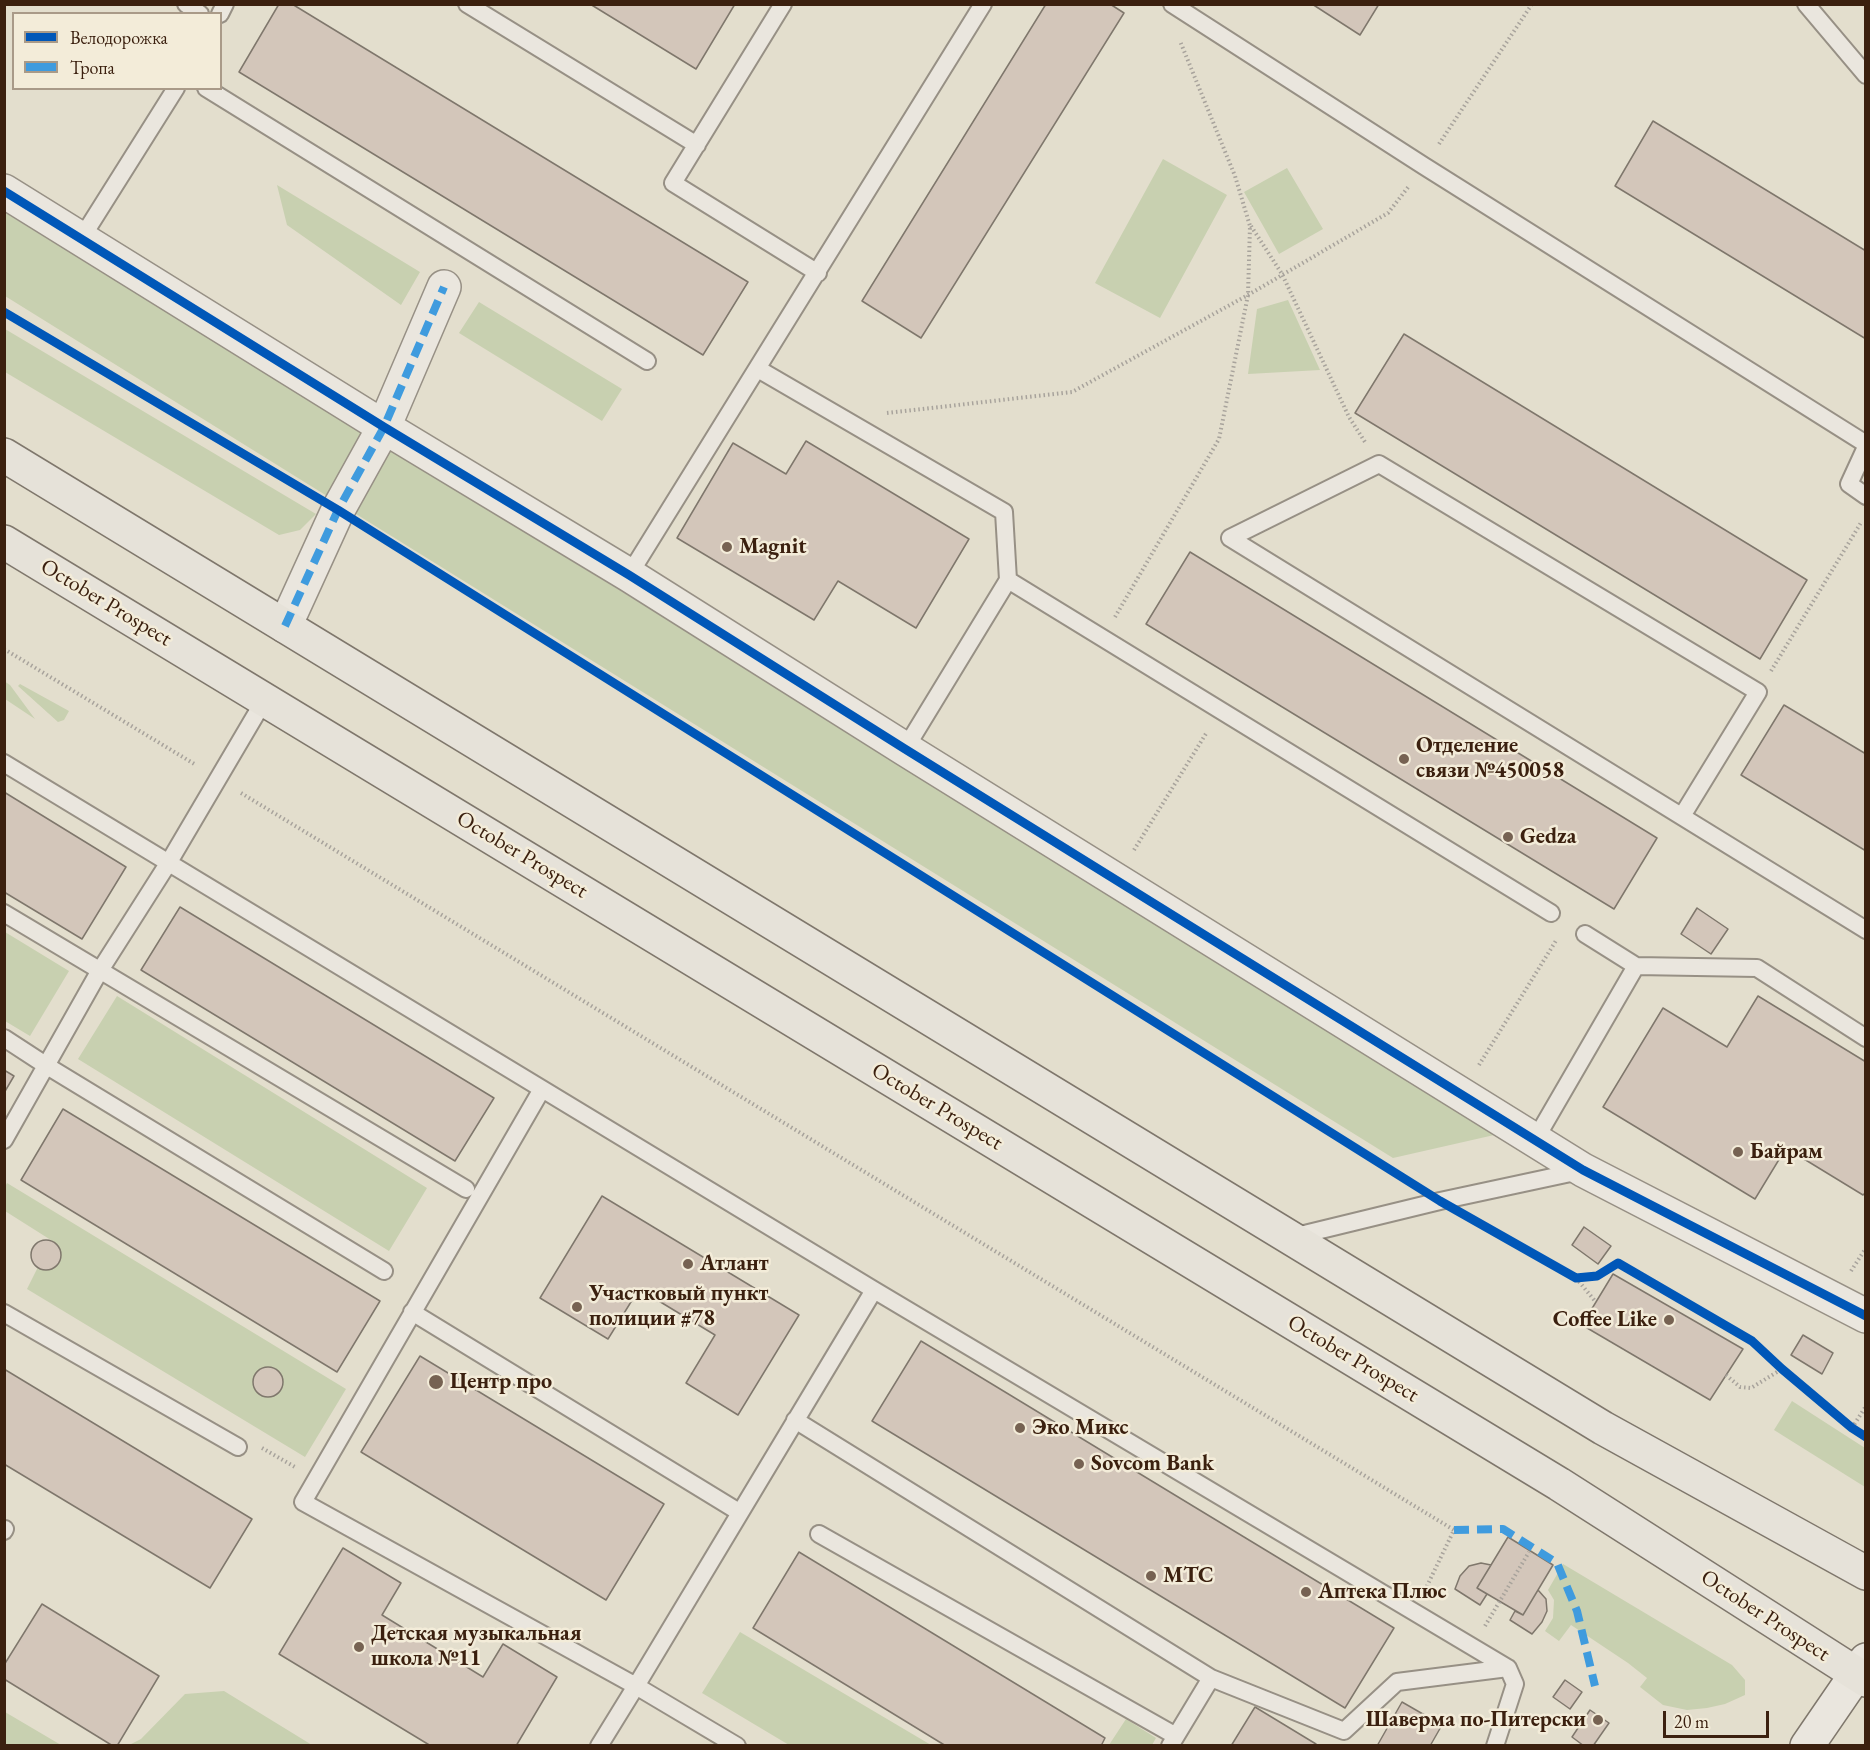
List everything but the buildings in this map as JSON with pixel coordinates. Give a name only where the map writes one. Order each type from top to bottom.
[{"type":"main road","points":[[4,455],[1603,1428],[1866,1573]]},
{"type":"main road","name":"October Prospect","points":[[4,542],[1559,1484],[1862,1671]]},
{"type":"street","points":[[4,191],[384,427],[629,575],[904,749],[1583,1170],[1866,1316]]},
{"type":"street","points":[[285,626],[338,510],[384,427],[444,287]]},
{"type":"street","points":[[1807,1746],[1862,1671]]},
{"type":"lane","points":[[467,4],[696,146]]},
{"type":"lane","points":[[783,4],[673,183],[818,273]]},
{"type":"lane","points":[[629,575],[983,4]]},
{"type":"lane","points":[[1172,4],[1866,446],[1849,484],[1866,496]]},
{"type":"lane","points":[[1806,4],[1866,75]]},
{"type":"lane","points":[[81,239],[175,90]]},
{"type":"lane","points":[[209,90],[647,361]]},
{"type":"lane","points":[[758,369],[1004,513],[1008,580],[904,749]]},
{"type":"lane","points":[[1682,816],[1758,692],[1379,464],[1230,538],[1866,930]]},
{"type":"lane","points":[[1008,580],[1551,913]]},
{"type":"lane","points":[[4,1140],[99,972],[169,862],[265,699]]},
{"type":"lane","points":[[4,764],[874,1290],[1508,1668],[1515,1684],[1495,1746]]},
{"type":"lane","points":[[4,913],[99,972],[466,1189]]},
{"type":"lane","points":[[1585,934],[1636,966],[1757,968],[1866,1038]]},
{"type":"lane","points":[[1534,1140],[1636,966]]},
{"type":"lane","points":[[4,1038],[384,1271]]},
{"type":"lane","points":[[542,1089],[303,1502],[636,1686],[737,1746]]},
{"type":"lane","points":[[1288,1238],[1440,1201],[1583,1170]]},
{"type":"lane","points":[[598,1746],[874,1290]]},
{"type":"lane","points":[[412,1312],[739,1512]]},
{"type":"lane","points":[[4,1313],[238,1447]]},
{"type":"lane","points":[[795,1420],[1211,1678],[1344,1731],[1397,1682],[1508,1668]]},
{"type":"lane","points":[[819,1534],[1173,1741],[1211,1678]]},
{"type":"path","points":[[841,418],[1072,393],[1248,295],[1388,213],[1424,166],[1532,4]]},
{"type":"path","points":[[1178,37],[1235,176],[1250,226],[1282,274],[1349,417],[1379,464]]},
{"type":"path","points":[[1103,638],[1219,438],[1248,295],[1250,226]]},
{"type":"path","points":[[1758,692],[1866,516]]},
{"type":"path","points":[[4,649],[1454,1530],[1414,1612]]},
{"type":"path","points":[[1116,880],[1220,710]]},
{"type":"path","points":[[1461,1094],[1560,933]]},
{"type":"path","points":[[1515,1242],[1576,1278],[1596,1301]]},
{"type":"path","points":[[1849,1274],[1866,1248]]},
{"type":"path","points":[[1576,1278],[1587,1277]]},
{"type":"path","points":[[1774,1362],[1791,1377]]},
{"type":"path","points":[[1726,1375],[1740,1387],[1751,1388],[1782,1369]]},
{"type":"path","points":[[1843,1421],[1855,1431],[1866,1406]]},
{"type":"path","points":[[238,1447],[243,1437],[316,1480]]},
{"type":"path","points":[[1500,1602],[1529,1551]]},
{"type":"green space","points":[[1163,159],[1227,195],[1160,318],[1095,283]]},
{"type":"green space","points":[[1287,168],[1323,229],[1279,254],[1244,192]]},
{"type":"green space","points":[[277,185],[420,272],[401,305],[287,225]]},
{"type":"green space","points":[[4,212],[1503,1133],[1393,1158],[5,296]]},
{"type":"green space","points":[[1288,300],[1320,370],[1248,374],[1257,309]]},
{"type":"green space","points":[[479,302],[622,389],[602,421],[459,333]]},
{"type":"green space","points":[[5,329],[316,514],[300,530],[279,535],[5,372]]},
{"type":"green space","points":[[4,681],[10,685],[35,719],[5,699]]},
{"type":"green space","points":[[20,684],[69,711],[64,720],[58,722],[18,686]]},
{"type":"green space","points":[[5,932],[69,971],[30,1036],[5,1021]]},
{"type":"green space","points":[[117,996],[427,1188],[389,1251],[78,1059]]},
{"type":"green space","points":[[7,1183],[346,1389],[305,1457],[27,1289],[38,1267],[45,1270],[55,1267],[59,1263],[61,1253],[54,1242],[5,1211]],"holes":[[[270,1367],[278,1371],[283,1380],[277,1394],[267,1396],[258,1392],[253,1380],[261,1369]]]},
{"type":"green space","points":[[1792,1401],[1865,1448],[1865,1487],[1774,1430]]},
{"type":"green space","points":[[1563,1564],[1732,1665],[1745,1680],[1745,1695],[1725,1704],[1707,1708],[1687,1710],[1663,1705],[1640,1687],[1647,1678],[1571,1625],[1559,1641],[1545,1631],[1553,1618],[1554,1600],[1548,1590]]},
{"type":"green space","points":[[740,1632],[931,1745],[789,1745],[702,1693]]},
{"type":"green space","points":[[224,1691],[312,1745],[129,1745],[141,1739],[185,1694]]},
{"type":"green space","points":[[5,1712],[61,1745],[5,1745]]},
{"type":"green space","points":[[1126,1719],[1156,1738],[1152,1745],[1109,1745]]},
{"type":"marked path","points":[[285,626],[338,510],[384,427],[444,287]]},
{"type":"marked path","points":[[1454,1530],[1503,1529],[1557,1563],[1577,1611],[1595,1686]]},
{"type":"cycle path","points":[[4,191],[384,427],[629,575],[1583,1170],[1866,1316]]},
{"type":"cycle path","points":[[4,312],[338,510],[1440,1201],[1576,1278],[1597,1276],[1618,1263],[1752,1341],[1852,1428],[1866,1437]]},
{"type":"place","name":"Magnit","points":[[727,547]]},
{"type":"place","name":"Отделение связи №450058","points":[[1404,759]]},
{"type":"place","name":"Gedza","points":[[1508,837]]},
{"type":"place","name":"Байрам","points":[[1738,1152]]},
{"type":"place","name":"Атлант","points":[[688,1264]]},
{"type":"place","name":"Участковый пункт полиции #78","points":[[577,1307]]},
{"type":"place","name":"Coffee Like","points":[[1669,1320]]},
{"type":"place","name":"Центр про","points":[[436,1382]]},
{"type":"place","name":"Эко Микс","points":[[1020,1428]]},
{"type":"place","name":"Sovcom Bank","points":[[1079,1464]]},
{"type":"place","name":"МТС","points":[[1151,1576]]},
{"type":"place","name":"Аптека Плюс","points":[[1306,1592]]},
{"type":"place","name":"Детская музыкальная школа №11","points":[[359,1647]]},
{"type":"place","name":"Шаверма по-Питерски","points":[[1598,1720]]}]
